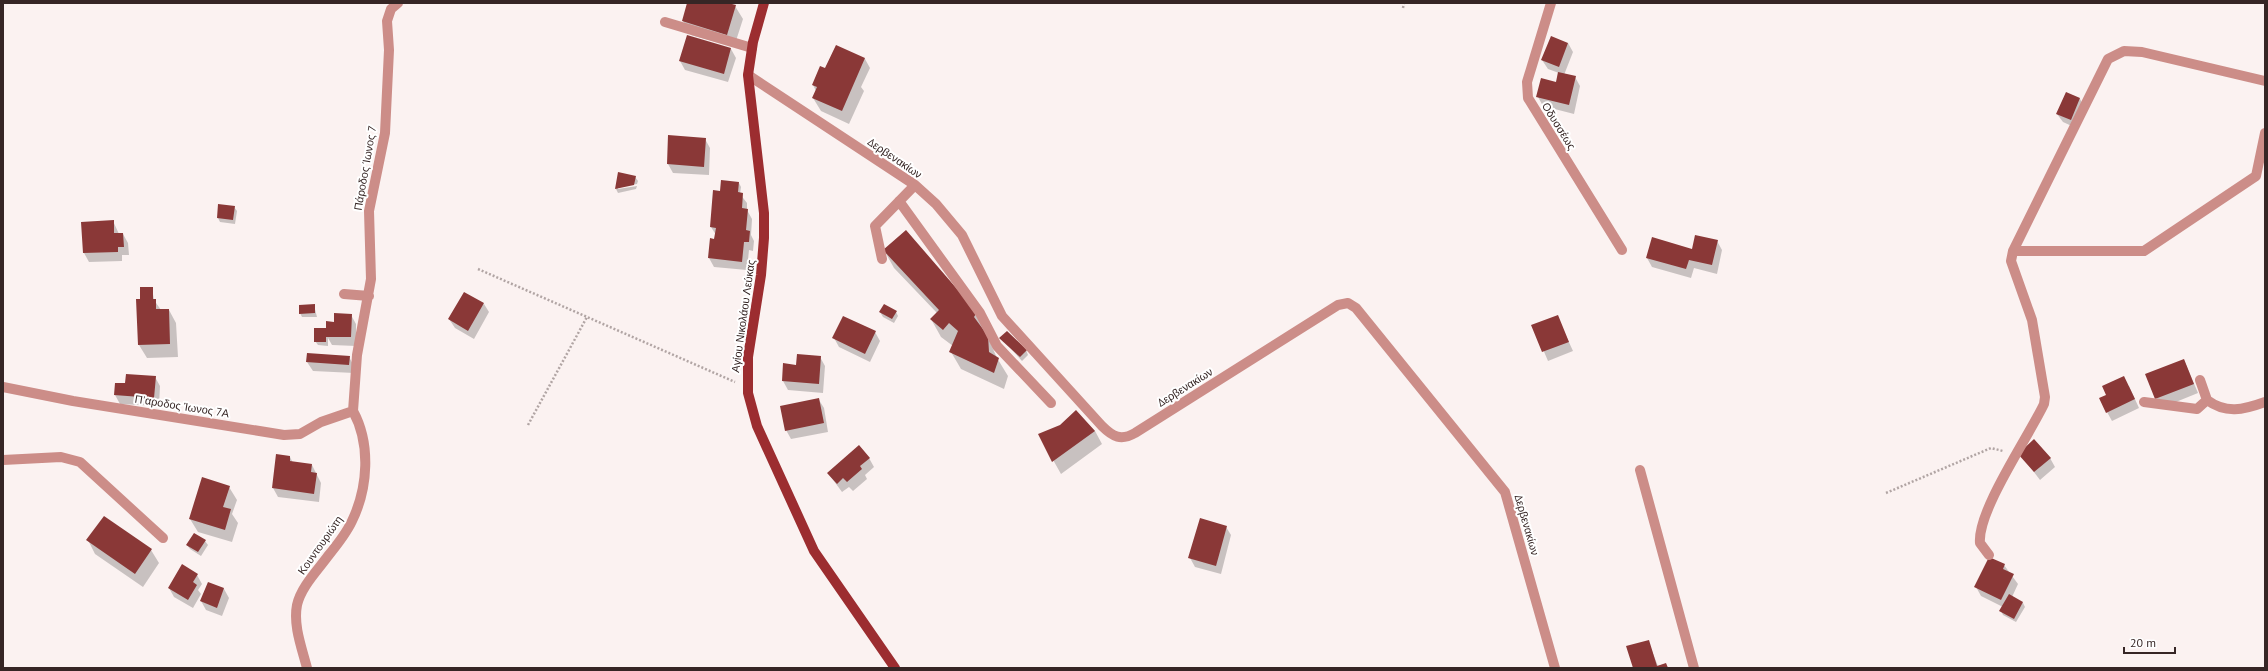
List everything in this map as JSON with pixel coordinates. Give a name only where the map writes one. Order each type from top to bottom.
[{"type":"main road","name":"Αγίου Νικολάου Λεύκας","points":[[764,3],[752,48],[748,75],[764,214],[764,238],[761,275],[748,357],[747,387],[757,426],[814,551],[895,668]]},
{"type":"street","name":"Πάροδος Ίωνος 7","points":[[353,412],[357,355],[369,296],[372,264],[369,211],[384,133],[388,50],[387,21],[390,11],[398,3]]},
{"type":"street","name":"Οδυσσέως","points":[[1551,3],[1527,82],[1528,98],[1622,250]]},
{"type":"street","points":[[665,22],[752,48]]},
{"type":"street","points":[[1989,555],[1980,543],[1981,528],[2003,478],[2039,415],[2045,397],[2032,320],[2011,261],[2013,251],[2108,59],[2124,51],[2142,52],[2265,81]]},
{"type":"street","name":"Δερβενακίων","points":[[748,75],[915,185],[936,204],[962,235],[1002,316],[1102,426],[1110,434],[1118,438],[1127,438],[1338,304],[1348,303],[1356,308],[1504,492],[1555,668]]},
{"type":"street","points":[[2013,251],[2144,251],[2256,176],[2265,133]]},
{"type":"street","points":[[882,259],[875,226],[915,185]]},
{"type":"street","points":[[899,201],[980,313],[997,346],[1051,403]]},
{"type":"street","points":[[344,294],[369,296]]},
{"type":"street","points":[[2200,380],[2206,400],[2216,406],[2233,410],[2265,402]]},
{"type":"street","name":"Π'αροδος Ίωνος 7Α","points":[[3,387],[73,401],[284,435],[300,434],[326,420],[353,412]]},
{"type":"street","points":[[2144,402],[2197,409],[2206,400]]},
{"type":"street","name":"Κουντουριώτη","points":[[307,668],[296,618],[299,600],[305,588],[347,531],[357,510],[363,481],[365,463],[363,435],[353,412]]},
{"type":"street","points":[[3,460],[61,457],[80,462],[163,538]]},
{"type":"street","points":[[1640,470],[1694,668]]},
{"type":"path","points":[[1402,8],[1404,3]]},
{"type":"path","points":[[478,269],[747,387]]},
{"type":"path","points":[[528,425],[587,317]]},
{"type":"path","points":[[1886,493],[1991,448],[2017,453]]},
{"type":"building","points":[[687,3],[728,3],[736,5],[727,35],[682,21]]},
{"type":"building","points":[[687,35],[731,48],[724,74],[679,61]]},
{"type":"building","points":[[1551,36],[1568,43],[1559,67],[1541,60]]},
{"type":"building","points":[[836,45],[865,58],[842,111],[812,98],[817,87],[812,85],[820,66],[825,68]]},
{"type":"building","points":[[1558,72],[1576,76],[1569,105],[1536,97],[1541,78],[1556,82]]},
{"type":"building","points":[[2066,92],[2080,98],[2071,120],[2056,114]]},
{"type":"building","points":[[668,135],[706,138],[704,167],[667,164]]},
{"type":"building","points":[[618,172],[636,176],[634,185],[615,189]]},
{"type":"building","points":[[721,180],[739,182],[738,192],[743,193],[742,208],[748,209],[746,230],[750,231],[749,242],[744,242],[742,262],[708,258],[710,238],[714,239],[716,228],[710,227],[713,190],[720,191]]},
{"type":"building","points":[[218,204],[235,206],[233,220],[217,218]]},
{"type":"building","points":[[114,220],[114,233],[123,233],[124,247],[118,247],[118,252],[83,253],[81,222]]},
{"type":"building","points":[[906,230],[977,312],[974,317],[988,336],[989,352],[999,358],[994,373],[949,352],[958,331],[949,323],[943,330],[930,319],[939,310],[883,250]]},
{"type":"building","points":[[1695,235],[1718,240],[1712,265],[1689,260],[1686,269],[1646,258],[1652,237],[1692,249]]},
{"type":"building","points":[[140,287],[153,287],[153,299],[156,299],[156,309],[169,309],[170,344],[138,345],[136,299],[140,299]]},
{"type":"building","points":[[464,292],[484,303],[468,331],[448,319]]},
{"type":"building","points":[[315,304],[315,313],[299,314],[299,305]]},
{"type":"building","points":[[884,304],[897,311],[892,319],[879,312]]},
{"type":"building","points":[[334,313],[352,314],[351,337],[326,337],[326,342],[314,342],[314,328],[326,328],[326,321],[334,322]]},
{"type":"building","points":[[1558,315],[1569,342],[1542,352],[1531,325]]},
{"type":"building","points":[[843,316],[876,331],[865,354],[832,338]]},
{"type":"building","points":[[1007,331],[1027,350],[1020,357],[999,338]]},
{"type":"building","points":[[307,353],[350,356],[349,365],[306,362]]},
{"type":"building","points":[[797,354],[821,356],[819,384],[782,381],[783,363],[796,365]]},
{"type":"building","points":[[2184,359],[2194,384],[2155,399],[2145,374]]},
{"type":"building","points":[[126,374],[156,376],[154,398],[114,395],[115,383],[125,383]]},
{"type":"building","points":[[2124,376],[2135,399],[2106,413],[2099,398],[2106,395],[2102,386]]},
{"type":"building","points":[[819,398],[824,423],[785,431],[780,406]]},
{"type":"building","points":[[1076,410],[1095,431],[1052,462],[1038,434],[1060,425]]},
{"type":"building","points":[[2034,439],[2051,458],[2034,472],[2018,454]]},
{"type":"building","points":[[859,445],[870,458],[860,466],[862,469],[847,482],[843,478],[837,484],[827,473]]},
{"type":"building","points":[[276,454],[290,456],[290,461],[312,464],[311,472],[317,473],[314,494],[272,488]]},
{"type":"building","points":[[202,477],[230,486],[223,507],[231,509],[225,530],[189,519]]},
{"type":"building","points":[[104,516],[152,549],[135,574],[86,540]]},
{"type":"building","points":[[1200,518],[1227,526],[1216,566],[1188,558]]},
{"type":"building","points":[[194,533],[206,540],[198,552],[186,545]]},
{"type":"building","points":[[1989,557],[2005,564],[2003,569],[2014,574],[2001,600],[1974,587]]},
{"type":"building","points":[[182,564],[198,574],[193,582],[197,585],[188,600],[168,588]]},
{"type":"building","points":[[208,582],[224,588],[217,608],[200,601]]},
{"type":"building","points":[[2009,594],[2023,602],[2014,619],[1999,611]]},
{"type":"building","points":[[1649,640],[1657,666],[1666,663],[1668,668],[1633,668],[1626,646]]}]
